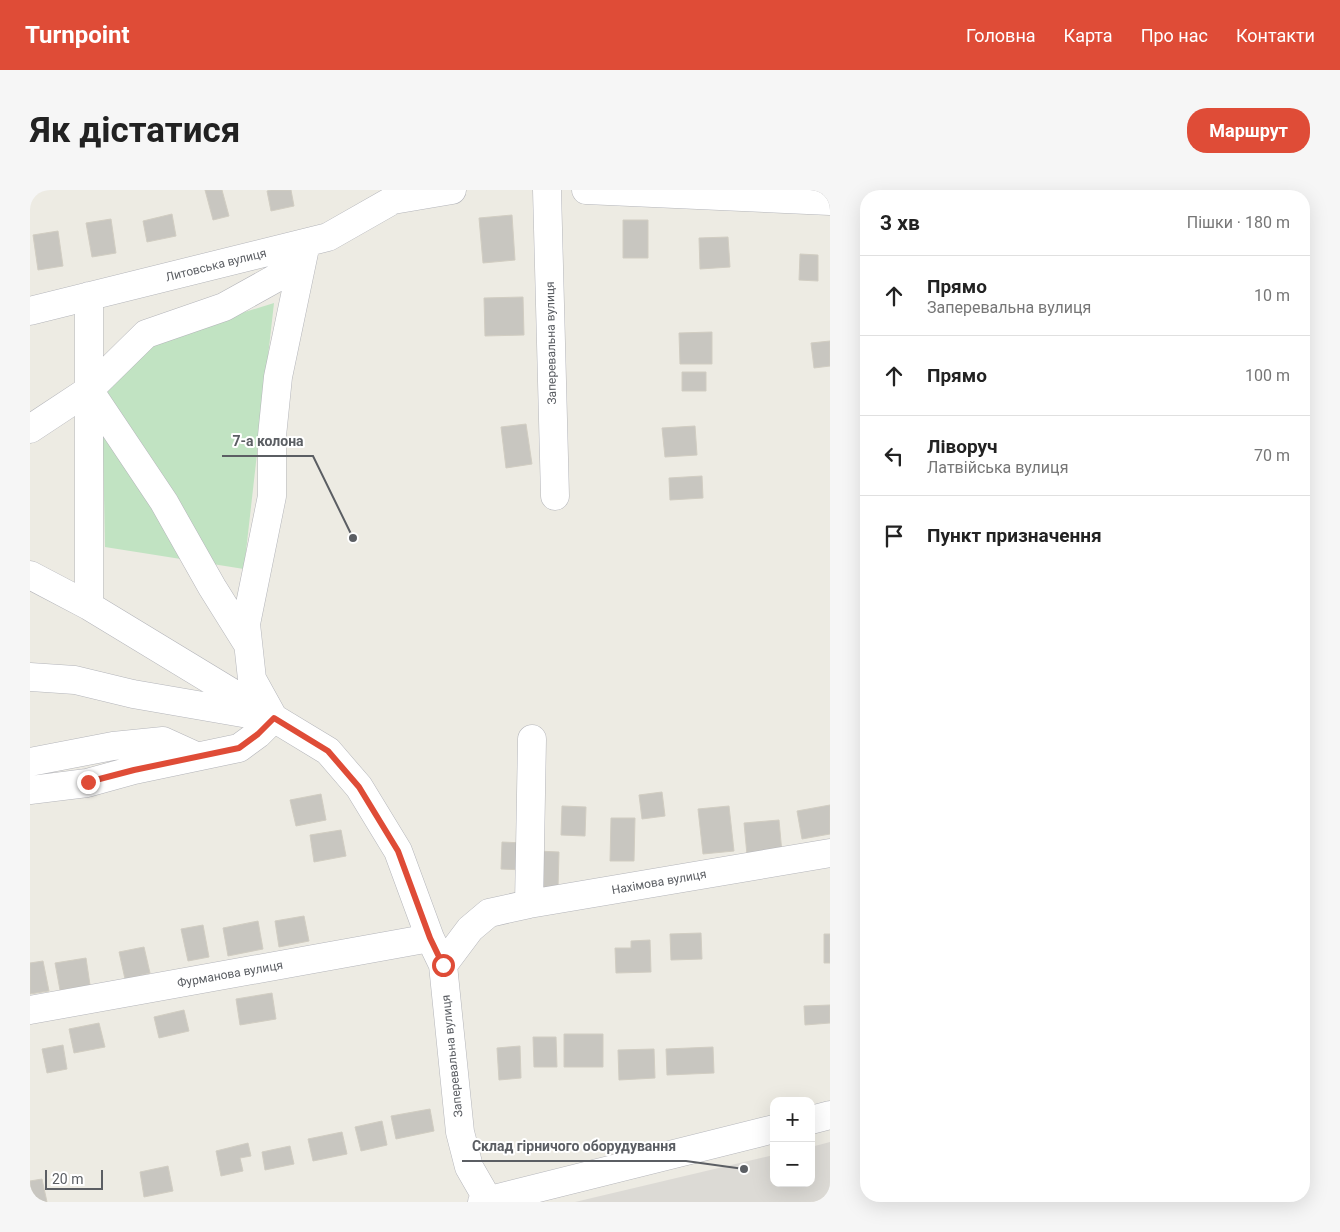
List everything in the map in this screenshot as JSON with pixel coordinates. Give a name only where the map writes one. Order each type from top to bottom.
[{"type":"street","name":"Литовська вулиця","points":[[30,310],[328,237],[393,200],[452,190]]},
{"type":"street","name":"Заперевальна вулиця","points":[[547,190],[555,496]]},
{"type":"street","points":[[586,190],[830,201]]},
{"type":"street","points":[[30,429],[89,390],[146,334],[224,307],[286,274],[306,243]]},
{"type":"street","points":[[274,718],[252,679],[246,624],[272,496],[272,436],[278,377],[306,243]]},
{"type":"street","points":[[89,296],[89,606]]},
{"type":"street","points":[[89,390],[164,502],[248,644]]},
{"type":"street","name":"Заперевальна вулиця","points":[[30,575],[89,606],[328,751],[359,787],[398,851],[430,938],[443,965],[460,1132],[469,1167],[485,1201]]},
{"type":"street","points":[[30,677],[75,680],[133,694],[274,718]]},
{"type":"street","points":[[30,790],[88,782],[196,756],[239,748],[258,734],[274,718]]},
{"type":"street","points":[[529,904],[532,739]]},
{"type":"street","points":[[30,762],[113,746],[163,742],[196,756]]},
{"type":"street","name":"Нахімова вулиця","points":[[443,965],[470,929],[489,913],[529,904],[830,853]]},
{"type":"street","name":"Фурманова вулиця","points":[[30,1010],[430,938]]},
{"type":"street","points":[[815,1119],[830,1115]]},
{"type":"street","points":[[485,1201],[770,1130]]},
{"type":"shaded area","points":[[830,1142],[830,1202],[575,1202],[770,1156],[770,1187],[815,1187],[815,1146]]},
{"type":"green space","points":[[274,303],[244,569],[105,547],[102,393],[154,340]]},
{"type":"building","points":[[205,190],[222,190],[229,216],[213,220]]},
{"type":"building","points":[[291,190],[294,206],[271,211],[267,191]]},
{"type":"building","points":[[172,214],[176,236],[147,242],[143,221]]},
{"type":"building","points":[[512,215],[515,260],[483,263],[479,218]]},
{"type":"building","points":[[111,219],[116,253],[92,257],[86,223]]},
{"type":"building","points":[[623,220],[648,220],[648,258],[623,258]]},
{"type":"building","points":[[58,231],[63,266],[38,270],[33,235]]},
{"type":"building","points":[[728,237],[730,267],[700,269],[699,238]]},
{"type":"building","points":[[800,254],[818,255],[818,281],[799,280]]},
{"type":"building","points":[[523,297],[524,335],[485,336],[484,298]]},
{"type":"building","points":[[712,332],[712,364],[680,364],[679,333]]},
{"type":"building","points":[[830,341],[830,366],[814,368],[811,343]]},
{"type":"building","points":[[682,372],[706,372],[706,391],[682,391]]},
{"type":"building","points":[[526,424],[532,464],[506,468],[501,427]]},
{"type":"building","points":[[695,426],[697,455],[665,457],[662,428]]},
{"type":"building","points":[[702,476],[703,498],[670,500],[669,478]]},
{"type":"building","points":[[662,792],[665,816],[642,819],[639,795]]},
{"type":"building","points":[[321,794],[326,820],[296,826],[290,800]]},
{"type":"building","points":[[830,805],[830,834],[802,839],[797,811]]},
{"type":"building","points":[[562,806],[586,807],[585,836],[561,835]]},
{"type":"building","points":[[729,806],[734,851],[703,854],[698,809]]},
{"type":"building","points":[[611,818],[635,818],[634,861],[610,861]]},
{"type":"building","points":[[779,820],[782,853],[747,855],[744,823]]},
{"type":"building","points":[[341,830],[346,856],[314,862],[310,835]]},
{"type":"building","points":[[502,842],[524,843],[524,870],[501,869]]},
{"type":"building","points":[[537,851],[559,852],[558,888],[536,888]]},
{"type":"building","points":[[304,916],[309,941],[279,947],[275,921]]},
{"type":"building","points":[[258,921],[263,949],[228,956],[223,928]]},
{"type":"building","points":[[203,925],[209,957],[188,961],[181,929]]},
{"type":"building","points":[[701,933],[702,959],[671,960],[670,934]]},
{"type":"building","points":[[824,934],[830,934],[830,963],[824,963]]},
{"type":"building","points":[[650,940],[651,972],[616,973],[615,948],[631,948],[631,941]]},
{"type":"building","points":[[144,947],[150,973],[125,979],[119,952]]},
{"type":"building","points":[[86,958],[90,985],[60,990],[55,963]]},
{"type":"building","points":[[43,961],[49,991],[30,994],[30,963]]},
{"type":"building","points":[[272,993],[276,1019],[240,1025],[236,999]]},
{"type":"building","points":[[830,1005],[830,1023],[805,1025],[804,1006]]},
{"type":"building","points":[[184,1010],[189,1031],[159,1038],[154,1017]]},
{"type":"building","points":[[99,1023],[105,1047],[74,1053],[69,1029]]},
{"type":"building","points":[[564,1034],[603,1034],[603,1067],[564,1067]]},
{"type":"building","points":[[533,1037],[556,1037],[557,1067],[534,1067]]},
{"type":"building","points":[[63,1045],[67,1069],[47,1073],[42,1049]]},
{"type":"building","points":[[520,1046],[521,1078],[499,1080],[497,1048]]},
{"type":"building","points":[[713,1047],[714,1073],[667,1075],[666,1049]]},
{"type":"building","points":[[654,1049],[655,1078],[619,1080],[618,1050]]},
{"type":"building","points":[[430,1109],[434,1131],[396,1139],[391,1116]]},
{"type":"building","points":[[382,1121],[387,1145],[361,1151],[355,1127]]},
{"type":"building","points":[[342,1132],[347,1154],[313,1161],[308,1139]]},
{"type":"building","points":[[248,1143],[251,1156],[240,1158],[243,1171],[221,1176],[216,1151]]},
{"type":"building","points":[[290,1146],[294,1164],[265,1170],[262,1152]]},
{"type":"building","points":[[168,1166],[173,1191],[144,1197],[140,1172]]},
{"type":"building","points":[[42,1179],[47,1202],[30,1202],[30,1181]]},
{"type":"place","name":"7-а колона","points":[[353,538]]},
{"type":"place","name":"Склад гірничого оборудування","points":[[744,1169]]},
{"type":"route","points":[[88,782],[196,756],[239,748],[258,734],[274,718],[328,751],[359,787],[398,851],[430,938],[443,965]]}]
